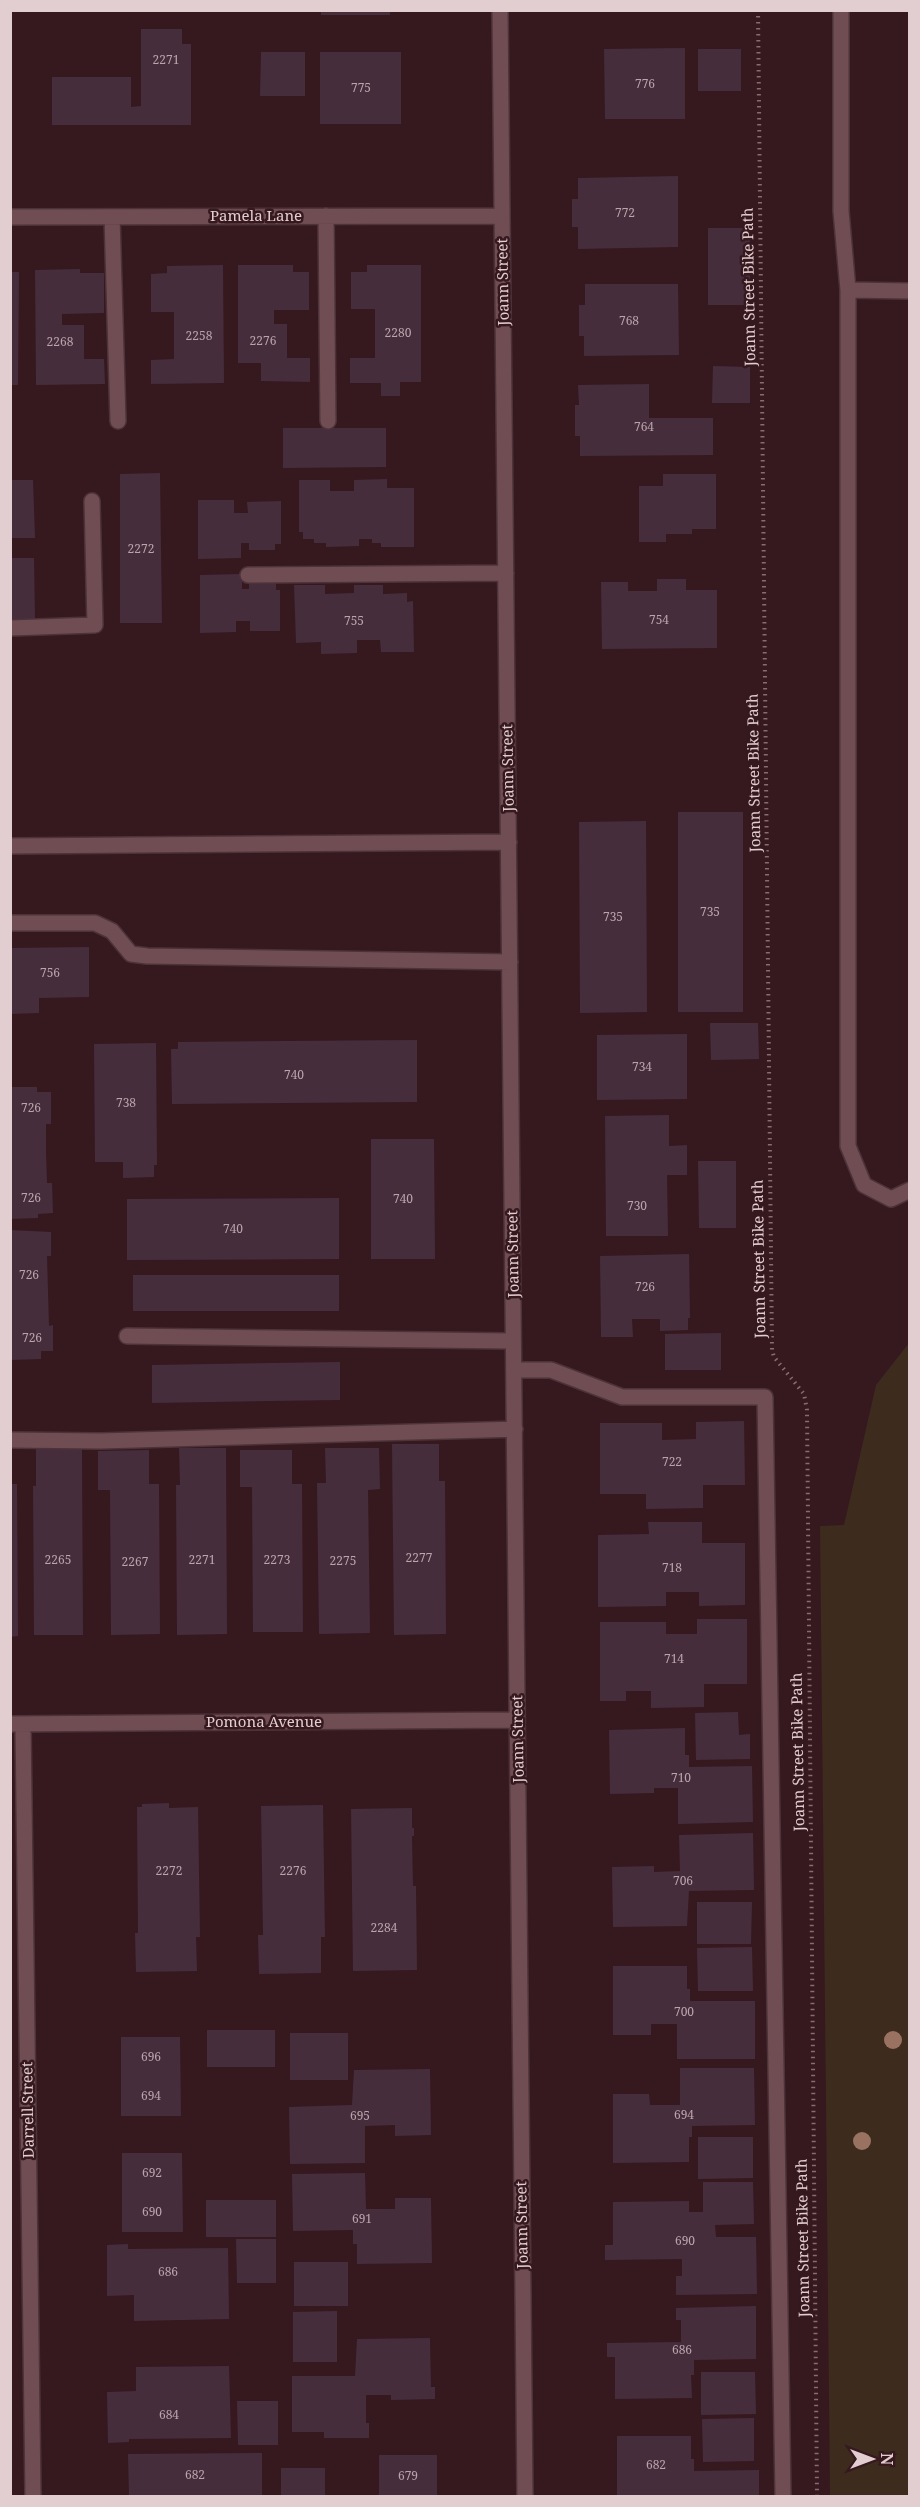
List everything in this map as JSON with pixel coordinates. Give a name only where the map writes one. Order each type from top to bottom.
[{"type":"street","name":"Joann Street","points":[[500,10],[525,2496]]},
{"type":"street","points":[[841,10],[841,211],[848,290],[848,1146],[864,1185],[891,1199],[909,1190]]},
{"type":"street","points":[[326,216],[328,421]]},
{"type":"street","name":"Pamela Lane","points":[[10,217],[502,216]]},
{"type":"street","points":[[112,217],[118,421]]},
{"type":"street","points":[[848,290],[909,291]]},
{"type":"street","points":[[10,628],[96,625],[92,501]]},
{"type":"street","points":[[248,575],[506,573]]},
{"type":"street","points":[[10,846],[508,842]]},
{"type":"street","points":[[10,923],[95,923],[112,931],[131,954],[147,956],[510,962]]},
{"type":"street","points":[[127,1336],[513,1341]]},
{"type":"street","points":[[514,1370],[551,1370],[622,1397],[765,1397],[783,2496]]},
{"type":"street","points":[[10,1440],[101,1441],[515,1429]]},
{"type":"street","name":"Pomona Avenue","points":[[17,1724],[517,1720]]},
{"type":"street","name":"Darrell Street","points":[[17,1724],[33,2496]]},
{"type":"path","name":"Joann Street Bike Path","points":[[758,10],[772,1350],[774,1357],[804,1394],[807,1410],[817,2496]]},
{"type":"shaded area","points":[[909,1343],[909,2496],[830,2496],[820,1526],[844,1525],[876,1385]]},
{"type":"building","points":[[321,10],[390,10],[390,15],[321,15]]},
{"type":"building","points":[[141,29],[182,29],[182,44],[191,44],[191,125],[52,125],[52,77],[131,77],[131,107],[141,106]]},
{"type":"building","points":[[685,48],[685,119],[605,119],[604,49]]},
{"type":"building","points":[[698,49],[741,49],[741,91],[698,91]]},
{"type":"building","points":[[261,52],[305,52],[305,96],[260,96]]},
{"type":"building","points":[[320,52],[401,52],[401,124],[320,124]]},
{"type":"building","points":[[678,176],[678,247],[578,249],[578,227],[572,227],[572,199],[578,199],[578,178]]},
{"type":"building","points":[[708,228],[750,228],[750,305],[708,305]]},
{"type":"building","points":[[223,265],[224,383],[151,384],[151,360],[174,359],[174,312],[151,312],[151,274],[167,273],[167,266]]},
{"type":"building","points":[[238,265],[293,265],[293,272],[309,272],[309,310],[274,310],[274,324],[287,324],[287,358],[310,358],[310,382],[261,381],[261,363],[238,363]]},
{"type":"building","points":[[367,265],[421,265],[421,382],[400,382],[400,396],[381,396],[381,383],[350,383],[350,358],[375,358],[375,309],[351,309],[351,272],[367,272]]},
{"type":"building","points":[[80,269],[80,273],[104,273],[104,313],[62,314],[62,325],[84,325],[84,359],[104,359],[105,384],[36,385],[35,270]]},
{"type":"building","points":[[10,272],[19,272],[18,385],[10,385]]},
{"type":"building","points":[[585,284],[678,284],[679,355],[584,356],[584,336],[579,336],[579,305],[585,305]]},
{"type":"building","points":[[713,366],[750,367],[750,403],[712,403]]},
{"type":"building","points":[[649,384],[649,418],[713,418],[713,455],[580,456],[580,436],[575,436],[575,405],[579,405],[578,385]]},
{"type":"building","points":[[283,428],[386,428],[386,467],[283,468]]},
{"type":"building","points":[[160,473],[162,623],[120,623],[120,474]]},
{"type":"building","points":[[663,474],[716,474],[716,529],[692,529],[692,534],[666,534],[666,542],[639,542],[639,486],[663,486]]},
{"type":"building","points":[[387,479],[387,488],[414,488],[414,547],[381,547],[381,543],[372,543],[372,539],[359,539],[359,546],[326,547],[326,543],[314,543],[314,539],[303,539],[303,532],[299,532],[299,480],[330,480],[330,491],[354,491],[354,480]]},
{"type":"building","points":[[10,480],[33,480],[35,538],[10,538]]},
{"type":"building","points":[[198,500],[234,500],[234,513],[248,513],[247,502],[281,501],[281,544],[275,544],[275,550],[249,550],[249,543],[241,543],[241,558],[198,559]]},
{"type":"building","points":[[10,558],[34,558],[35,619],[10,620]]},
{"type":"building","points":[[242,574],[242,589],[249,589],[249,583],[276,583],[276,590],[280,590],[280,631],[250,631],[250,621],[236,621],[236,632],[200,633],[200,575]]},
{"type":"building","points":[[657,579],[686,579],[686,590],[717,590],[717,648],[602,649],[601,582],[628,582],[628,591],[657,591]]},
{"type":"building","points":[[294,585],[325,585],[325,594],[354,593],[354,585],[383,585],[383,594],[407,593],[407,602],[413,601],[414,652],[381,652],[380,640],[357,640],[357,653],[321,654],[321,642],[296,643]]},
{"type":"building","points":[[678,812],[743,812],[743,1012],[678,1012]]},
{"type":"building","points":[[646,821],[647,1012],[580,1013],[579,822]]},
{"type":"building","points":[[89,947],[89,997],[39,998],[39,1013],[10,1014],[10,948]]},
{"type":"building","points":[[710,1023],[758,1023],[759,1059],[711,1060]]},
{"type":"building","points":[[687,1034],[687,1099],[597,1100],[597,1035]]},
{"type":"building","points":[[417,1040],[417,1102],[172,1104],[171,1049],[178,1049],[178,1042]]},
{"type":"building","points":[[156,1043],[157,1165],[154,1165],[154,1177],[123,1178],[123,1162],[95,1162],[94,1044]]},
{"type":"building","points":[[10,1087],[37,1087],[37,1092],[51,1092],[51,1124],[46,1124],[46,1152],[47,1183],[52,1183],[53,1213],[38,1214],[38,1218],[10,1219]]},
{"type":"building","points":[[669,1115],[669,1146],[687,1145],[687,1175],[667,1175],[668,1236],[606,1236],[605,1116]]},
{"type":"building","points":[[371,1139],[434,1139],[435,1259],[371,1259]]},
{"type":"building","points":[[698,1161],[736,1161],[736,1228],[699,1228]]},
{"type":"building","points":[[339,1198],[339,1259],[127,1260],[127,1199]]},
{"type":"building","points":[[10,1230],[51,1232],[51,1256],[47,1256],[49,1326],[53,1325],[53,1351],[41,1351],[41,1359],[10,1360]]},
{"type":"building","points":[[689,1254],[690,1318],[688,1318],[688,1330],[660,1331],[660,1319],[632,1319],[633,1337],[601,1337],[600,1256]]},
{"type":"building","points":[[133,1275],[339,1275],[339,1311],[133,1311]]},
{"type":"building","points":[[721,1333],[721,1370],[665,1370],[665,1334]]},
{"type":"building","points":[[340,1362],[340,1400],[152,1403],[152,1365]]},
{"type":"building","points":[[744,1421],[745,1485],[703,1485],[703,1508],[646,1509],[646,1494],[600,1494],[600,1423],[662,1423],[662,1440],[696,1439],[696,1422]]},
{"type":"building","points":[[392,1444],[439,1444],[439,1481],[445,1481],[446,1634],[394,1635]]},
{"type":"building","points":[[36,1448],[82,1448],[83,1635],[34,1635],[33,1486],[36,1486]]},
{"type":"building","points":[[179,1448],[226,1448],[227,1634],[177,1635],[176,1485],[180,1485]]},
{"type":"building","points":[[325,1448],[379,1448],[380,1489],[368,1490],[370,1633],[319,1634],[317,1483],[326,1483]]},
{"type":"building","points":[[149,1450],[149,1484],[159,1484],[160,1634],[111,1635],[110,1490],[98,1490],[98,1451]]},
{"type":"building","points":[[240,1450],[292,1450],[292,1484],[302,1484],[303,1632],[253,1632],[252,1487],[240,1487]]},
{"type":"building","points":[[10,1484],[17,1484],[18,1636],[10,1637]]},
{"type":"building","points":[[648,1522],[702,1522],[702,1543],[745,1543],[745,1605],[699,1606],[699,1592],[666,1592],[666,1606],[598,1607],[598,1535],[649,1534]]},
{"type":"building","points":[[697,1619],[747,1619],[747,1684],[704,1684],[704,1707],[651,1708],[651,1691],[626,1691],[626,1701],[600,1701],[600,1622],[666,1622],[666,1634],[697,1634]]},
{"type":"building","points":[[738,1712],[739,1735],[750,1734],[750,1759],[696,1760],[695,1713]]},
{"type":"building","points":[[685,1728],[685,1755],[689,1755],[689,1767],[752,1766],[753,1822],[678,1824],[678,1788],[654,1788],[654,1793],[610,1794],[609,1730]]},
{"type":"building","points":[[169,1803],[169,1808],[198,1807],[200,1937],[196,1937],[197,1971],[136,1972],[137,1807],[142,1807],[142,1804]]},
{"type":"building","points":[[323,1805],[325,1937],[321,1937],[321,1973],[259,1974],[258,1935],[263,1935],[261,1806]]},
{"type":"building","points":[[412,1808],[417,1970],[353,1971],[351,1809]]},
{"type":"building","points":[[753,1833],[754,1890],[689,1891],[687,1926],[613,1927],[612,1867],[654,1866],[654,1872],[680,1871],[679,1835]]},
{"type":"building","points":[[697,1902],[752,1902],[751,1944],[697,1944]]},
{"type":"building","points":[[752,1947],[753,1991],[698,1991],[697,1948]]},
{"type":"building","points":[[613,1966],[687,1966],[687,1989],[690,1989],[690,2001],[755,2001],[755,2059],[677,2059],[677,2024],[651,2024],[651,2035],[613,2035]]},
{"type":"building","points":[[207,2030],[275,2030],[275,2067],[207,2067]]},
{"type":"building","points":[[290,2033],[348,2033],[348,2080],[290,2080]]},
{"type":"building","points":[[121,2037],[180,2037],[181,2116],[121,2116]]},
{"type":"building","points":[[680,2068],[754,2068],[755,2125],[692,2126],[692,2137],[689,2137],[689,2162],[613,2163],[613,2094],[649,2094],[650,2105],[680,2105]]},
{"type":"building","points":[[430,2069],[431,2135],[395,2136],[395,2125],[365,2126],[365,2163],[290,2164],[289,2107],[352,2105],[354,2070]]},
{"type":"building","points":[[698,2137],[753,2137],[753,2178],[698,2179]]},
{"type":"building","points":[[122,2153],[182,2153],[183,2232],[122,2232]]},
{"type":"building","points":[[365,2173],[366,2209],[395,2209],[395,2198],[431,2198],[432,2263],[357,2264],[357,2244],[353,2244],[353,2230],[293,2231],[292,2174]]},
{"type":"building","points":[[703,2182],[753,2182],[754,2224],[715,2225],[716,2237],[756,2237],[757,2294],[676,2295],[676,2276],[682,2276],[682,2259],[605,2260],[605,2245],[613,2245],[613,2202],[689,2201],[689,2212],[703,2212]]},
{"type":"building","points":[[206,2200],[276,2200],[276,2237],[206,2237]]},
{"type":"building","points":[[236,2239],[276,2239],[276,2283],[237,2283]]},
{"type":"building","points":[[128,2244],[128,2249],[228,2248],[229,2319],[134,2321],[134,2295],[107,2296],[107,2245]]},
{"type":"building","points":[[294,2262],[348,2262],[348,2306],[294,2306]]},
{"type":"building","points":[[756,2306],[756,2359],[694,2360],[694,2375],[691,2375],[692,2398],[615,2399],[615,2357],[607,2357],[607,2343],[681,2342],[681,2320],[676,2320],[676,2308]]},
{"type":"building","points":[[337,2311],[337,2362],[293,2362],[293,2312]]},
{"type":"building","points":[[430,2338],[431,2387],[435,2387],[435,2399],[391,2400],[391,2395],[366,2395],[366,2423],[369,2423],[369,2438],[324,2438],[324,2432],[292,2432],[292,2376],[355,2376],[357,2339]]},
{"type":"building","points":[[229,2366],[231,2438],[129,2439],[129,2442],[108,2443],[107,2392],[136,2391],[136,2367]]},
{"type":"building","points":[[701,2372],[755,2372],[756,2414],[701,2415]]},
{"type":"building","points":[[237,2401],[278,2401],[278,2445],[238,2445]]},
{"type":"building","points":[[754,2418],[754,2461],[703,2462],[702,2419]]},
{"type":"building","points":[[617,2436],[691,2436],[691,2459],[694,2459],[694,2471],[759,2470],[759,2496],[617,2496]]},
{"type":"building","points":[[262,2453],[262,2496],[129,2496],[128,2454]]},
{"type":"building","points":[[379,2455],[437,2455],[437,2496],[379,2496]]},
{"type":"building","points":[[281,2468],[325,2468],[325,2496],[281,2496]]}]
